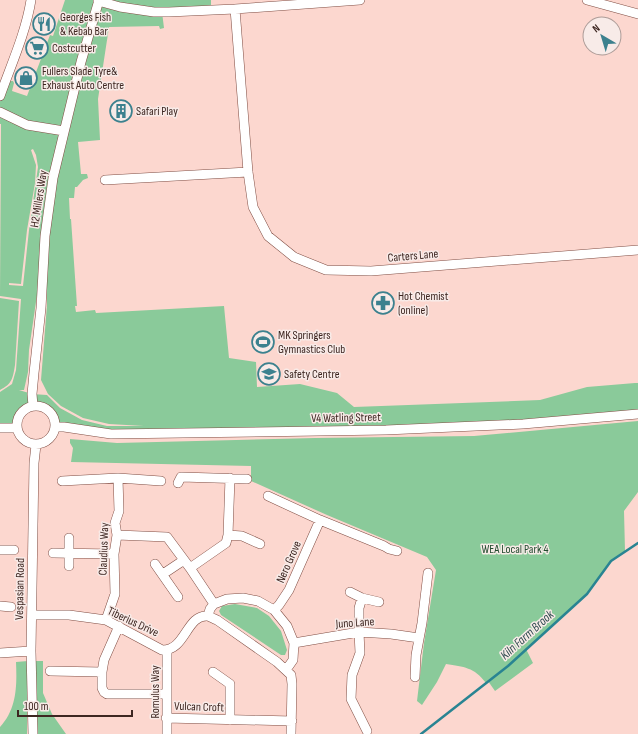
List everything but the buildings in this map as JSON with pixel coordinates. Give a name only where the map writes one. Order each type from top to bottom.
[{"type":"street","points":[[0,96],[17,51],[31,0]]},
{"type":"street","points":[[98,0],[120,7],[154,12],[183,12],[360,0]]},
{"type":"street","name":"H2 Millers Way","points":[[33,406],[32,394],[41,308],[45,236],[53,178],[81,62],[98,0]]},
{"type":"street","points":[[587,0],[638,14]]},
{"type":"street","name":"Carters Lane","points":[[235,9],[248,172],[253,207],[268,236],[294,257],[326,270],[371,271],[638,250]]},
{"type":"street","points":[[0,112],[26,125],[64,132]]},
{"type":"street","points":[[105,180],[248,172]]},
{"type":"street","points":[[33,406],[46,408],[54,418],[55,427],[54,432],[47,441],[36,445],[31,444],[21,438],[17,428],[18,419],[21,413],[33,406]]},
{"type":"street","name":"V4 Watling Street","points":[[55,427],[111,434],[378,430],[523,424],[638,414]]},
{"type":"street","points":[[0,428],[17,428]]},
{"type":"street","name":"Vespasian Road","points":[[33,734],[31,651],[34,463],[36,445]]},
{"type":"street","points":[[178,483],[181,477],[247,478]]},
{"type":"street","points":[[62,481],[118,478],[161,481]]},
{"type":"street","name":"Claudius Way","points":[[106,620],[115,594],[114,554],[117,535],[115,523],[118,511],[118,478]]},
{"type":"street","points":[[190,568],[226,543],[228,535],[230,478]]},
{"type":"street","points":[[268,496],[320,520],[397,551]]},
{"type":"street","name":"Nero Grove","points":[[274,610],[289,590],[320,520]]},
{"type":"street","points":[[117,535],[167,537],[214,604]]},
{"type":"street","points":[[228,535],[242,536],[260,544]]},
{"type":"street","points":[[69,538],[69,566]]},
{"type":"street","points":[[0,550],[14,550]]},
{"type":"street","points":[[54,553],[114,554]]},
{"type":"street","points":[[162,574],[184,560]]},
{"type":"street","points":[[155,564],[178,597]]},
{"type":"street","points":[[415,677],[416,655],[422,623],[428,573]]},
{"type":"street","points":[[350,592],[362,598],[379,602]]},
{"type":"street","points":[[286,670],[293,660],[294,643],[287,626],[274,610],[258,601],[243,598],[227,599],[214,604],[210,608],[208,616],[217,620],[277,662],[291,675],[291,734]]},
{"type":"street","points":[[362,598],[359,608],[360,653],[352,675],[351,699],[367,730]]},
{"type":"street","points":[[0,606],[11,607]]},
{"type":"street","name":"Tiberius Drive","points":[[32,615],[69,615],[106,620],[162,650],[167,650],[177,644],[194,621],[199,617],[208,616]]},
{"type":"street","points":[[119,626],[104,660],[102,672],[102,688],[104,692],[108,694],[166,694]]},
{"type":"street","name":"Juno Lane","points":[[294,643],[359,632],[419,638]]},
{"type":"street","name":"Romulus Way","points":[[167,650],[167,734]]},
{"type":"street","points":[[0,653],[31,651]]},
{"type":"street","points":[[50,671],[102,672]]},
{"type":"street","name":"Vulcan Croft","points":[[213,672],[230,684],[230,720]]},
{"type":"street","name":"Vulcan Croft","points":[[166,718],[292,722]]},
{"type":"green space","points":[[65,0],[211,0],[211,11],[162,12],[164,28],[160,29],[159,26],[109,27],[98,99],[100,140],[78,142],[81,174],[87,174],[88,178],[83,180],[77,187],[75,187],[74,198],[69,198],[77,306],[75,306],[76,312],[95,310],[96,313],[224,306],[229,358],[256,362],[257,387],[300,384],[337,393],[354,407],[540,400],[587,387],[638,383],[638,414],[523,424],[111,434],[55,427],[53,418],[49,411],[36,406],[23,412],[19,419],[17,428],[0,428],[0,392],[12,384],[16,370],[21,299],[0,296],[0,98],[11,81],[14,83],[12,91],[27,96],[50,35],[53,36]],"holes":[[[33,149],[36,155],[38,167],[23,286],[9,285],[9,283],[21,284],[27,230],[35,183],[36,165],[31,150]],[[45,240],[47,305],[41,380],[48,394],[61,406],[83,418],[109,424],[144,426],[107,426],[82,420],[60,408],[47,395],[32,394],[19,390],[24,390],[28,372],[29,350]]]},
{"type":"green space","points":[[0,298],[19,301],[14,374],[9,383],[0,390]]},
{"type":"green space","name":"WEA Local Park 4","points":[[638,421],[638,492],[624,511],[625,551],[611,561],[587,594],[526,649],[533,663],[495,691],[488,681],[486,683],[473,671],[463,667],[446,664],[437,682],[422,705],[417,701],[424,643],[436,570],[427,557],[251,481],[251,466],[71,462],[73,448],[70,443],[70,439],[117,443],[474,436]]},
{"type":"green space","points":[[235,604],[257,608],[269,616],[281,631],[287,650],[285,655],[281,655],[221,615],[219,611],[222,606]]},
{"type":"green space","points":[[28,661],[27,734],[0,734],[0,727],[10,712],[15,696],[16,662]]},
{"type":"green space","points":[[35,661],[43,661],[43,693],[52,714],[66,734],[34,734]]},
{"type":"waterway","name":"Kiln Farm Brook","points":[[421,734],[508,666],[587,594],[611,561],[638,543]]},
{"type":"place","name":"Georges Fish & Kebab Bar","points":[[44,24]]},
{"type":"place","name":"Costcutter","points":[[37,48]]},
{"type":"place","name":"Fullers Slade Tyre& Exhaust Auto Centre","points":[[26,78]]},
{"type":"place","name":"Safari Play","points":[[121,111]]},
{"type":"place","name":"Hot Chemist (online)","points":[[383,303]]},
{"type":"place","name":"MK Springers Gymnastics Club","points":[[263,342]]},
{"type":"place","name":"Safety Centre","points":[[269,374]]}]
